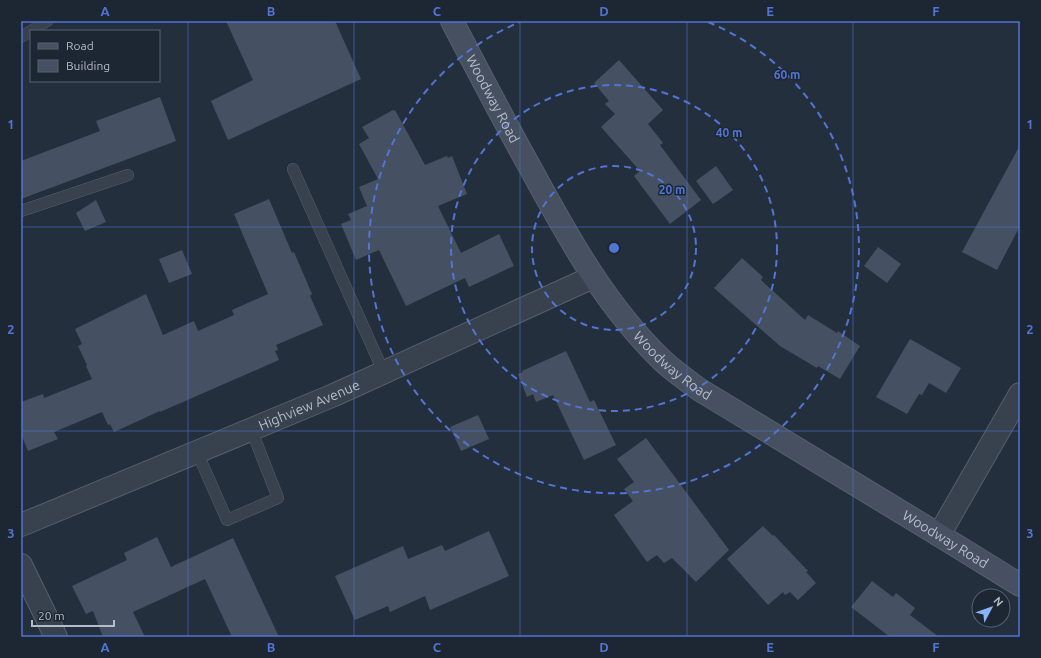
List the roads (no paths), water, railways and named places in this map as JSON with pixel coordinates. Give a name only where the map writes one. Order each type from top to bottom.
[{"type":"street","name":"Woodway Road","points":[[452,21],[560,224],[593,277],[620,315],[664,362],[700,390],[1020,586]]},
{"type":"street","name":"Highview Avenue","points":[[21,525],[334,395],[593,277]]},
{"type":"street","points":[[939,535],[1020,394]]},
{"type":"street","points":[[21,565],[56,637]]},
{"type":"lane","points":[[32,30],[47,21]]},
{"type":"lane","points":[[21,37],[30,31]]},
{"type":"lane","points":[[293,170],[384,373]]},
{"type":"lane","points":[[21,211],[128,175]]},
{"type":"lane","points":[[198,452],[227,520],[278,498],[251,429]]}]
